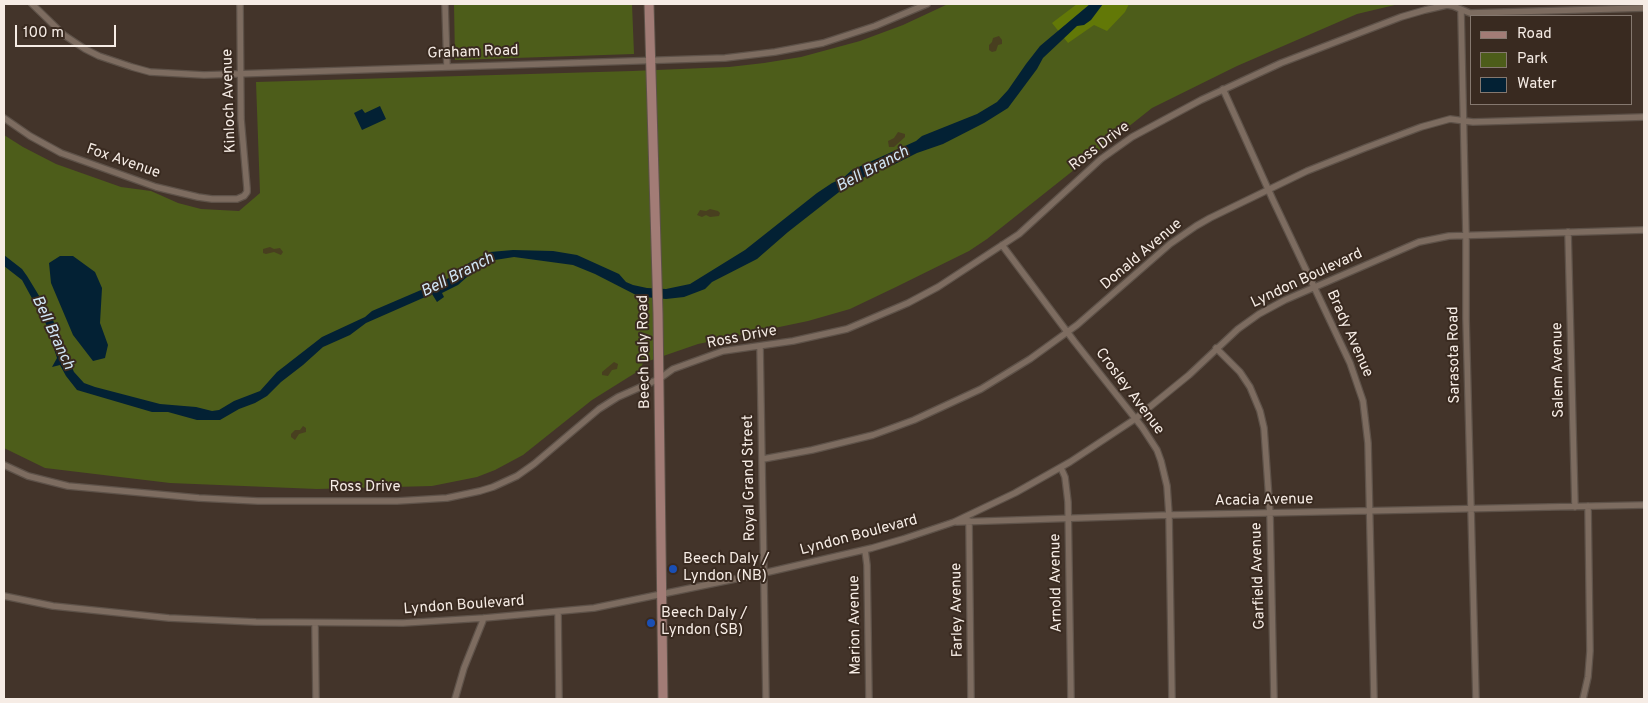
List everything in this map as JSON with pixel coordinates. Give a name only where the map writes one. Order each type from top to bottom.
[{"type":"main road","name":"Beech Daly Road","points":[[649,4],[658,314],[663,699]]},
{"type":"street","name":"Graham Road","points":[[32,4],[72,41],[114,62],[141,70],[166,73],[241,74],[725,58],[810,46],[875,26],[927,4]]},
{"type":"street","name":"Kinloch Avenue","points":[[240,4],[241,119],[247,188],[244,196]]},
{"type":"street","points":[[445,4],[447,67]]},
{"type":"street","name":"Ross Drive","points":[[4,465],[28,476],[68,486],[199,498],[258,501],[397,501],[459,496],[493,488],[517,476],[534,464],[604,406],[633,390],[659,379],[673,369],[724,351],[847,329],[908,303],[938,287],[1002,245],[1034,221],[1080,176],[1111,151],[1158,121],[1223,89],[1371,27],[1416,12],[1439,7],[1453,6],[1461,10]]},
{"type":"street","points":[[1461,10],[1470,14],[1644,8]]},
{"type":"street","name":"Sarasota Road","points":[[1461,10],[1466,319],[1476,699]]},
{"type":"street","name":"Brady Avenue","points":[[1223,89],[1268,190],[1350,363],[1363,401],[1368,443],[1374,699]]},
{"type":"street","name":"Donald Avenue","points":[[763,459],[832,446],[873,434],[914,420],[981,389],[1030,359],[1068,332],[1183,235],[1210,218],[1330,162],[1421,127],[1450,119],[1473,122],[1644,117]]},
{"type":"street","name":"Fox Avenue","points":[[4,118],[30,136],[61,153],[156,187],[212,199],[237,199],[244,196]]},
{"type":"street","name":"Lyndon Boulevard","points":[[4,596],[52,606],[151,616],[315,623],[403,623],[558,612],[612,605],[764,573],[865,550],[954,522],[1015,493],[1062,468],[1135,420],[1189,375],[1238,329],[1259,314],[1419,242],[1440,237],[1466,235],[1644,230]]},
{"type":"street","name":"Salem Avenue","points":[[1568,232],[1575,507]]},
{"type":"street","name":"Crosley Avenue","points":[[1002,245],[1149,438],[1161,461],[1167,486],[1169,515],[1172,699]]},
{"type":"street","name":"Royal Grand Street","points":[[760,346],[766,699]]},
{"type":"street","name":"Garfield Avenue","points":[[1216,348],[1246,381],[1260,411],[1266,444],[1270,514],[1274,699]]},
{"type":"street","name":"Arnold Avenue","points":[[1062,468],[1066,476],[1068,491],[1071,699]]},
{"type":"street","points":[[1583,699],[1588,677],[1590,651],[1588,506],[1644,505]]},
{"type":"street","name":"Acacia Avenue","points":[[954,522],[1169,515],[1588,506]]},
{"type":"street","name":"Farley Avenue","points":[[969,521],[971,699]]},
{"type":"street","name":"Marion Avenue","points":[[865,550],[867,565],[869,699]]},
{"type":"street","points":[[558,612],[560,699]]},
{"type":"street","points":[[454,699],[484,618]]},
{"type":"street","points":[[315,623],[316,699]]},
{"type":"green space","points":[[454,4],[632,4],[634,54],[455,60]]},
{"type":"green space","points":[[948,4],[1399,4],[1357,14],[1237,66],[1152,108],[987,239],[969,251],[850,309],[808,321],[698,344],[643,363],[640,370],[592,400],[523,455],[477,477],[432,486],[317,489],[170,483],[45,468],[4,448],[4,135],[56,164],[121,187],[151,191],[178,203],[201,209],[239,211],[260,193],[256,82],[729,67],[801,57],[860,41],[903,25]]},
{"type":"green space","points":[[1077,4],[1129,4],[1125,12],[1107,31],[1094,25],[1068,43],[1052,23]]},
{"type":"sand","points":[[999,36],[1002,44],[998,45],[996,51],[992,52],[989,50],[989,45],[993,38]]},
{"type":"sand","points":[[898,132],[905,134],[905,137],[894,147],[889,147],[888,141],[894,138]]},
{"type":"sand","points":[[710,209],[718,211],[720,213],[719,216],[710,217],[706,215],[702,217],[697,215],[700,210],[706,211]]},
{"type":"sand","points":[[270,247],[274,249],[280,248],[283,252],[281,255],[274,252],[263,253],[263,249]]},
{"type":"sand","points":[[614,362],[618,364],[617,369],[612,370],[608,376],[602,375],[602,372]]},
{"type":"sand","points":[[303,426],[306,428],[306,432],[299,434],[295,440],[291,437],[295,430],[300,430]]},
{"type":"water","name":"Bell Branch","points":[[1090,4],[1103,4],[1091,20],[1084,25],[1077,26],[1043,58],[1008,108],[943,144],[872,172],[852,185],[848,185],[757,259],[712,282],[705,289],[684,297],[666,299],[644,297],[573,265],[514,257],[495,260],[475,270],[458,285],[442,293],[444,297],[437,302],[432,294],[366,323],[350,335],[323,347],[267,396],[220,420],[197,420],[168,412],[152,412],[77,390],[60,365],[52,367],[57,358],[46,324],[22,280],[4,266],[4,255],[22,269],[27,276],[52,317],[74,372],[84,383],[160,404],[196,407],[212,411],[219,410],[234,401],[260,391],[277,372],[322,337],[365,317],[372,311],[449,278],[469,263],[490,252],[513,250],[553,251],[577,255],[619,274],[626,282],[633,285],[666,289],[690,284],[745,250],[817,193],[843,178],[852,170],[916,141],[922,136],[977,114],[997,102],[1040,46]]},
{"type":"water","points":[[380,106],[386,119],[362,130],[354,113],[362,109],[365,113]]},
{"type":"water","points":[[60,256],[73,256],[95,272],[102,288],[100,323],[108,345],[105,358],[93,361],[73,335],[51,283],[49,263]]},
{"type":"place","name":"Beech Daly / Lyndon (NB)","points":[[673,569]]},
{"type":"place","name":"Beech Daly / Lyndon (SB)","points":[[651,623]]}]
